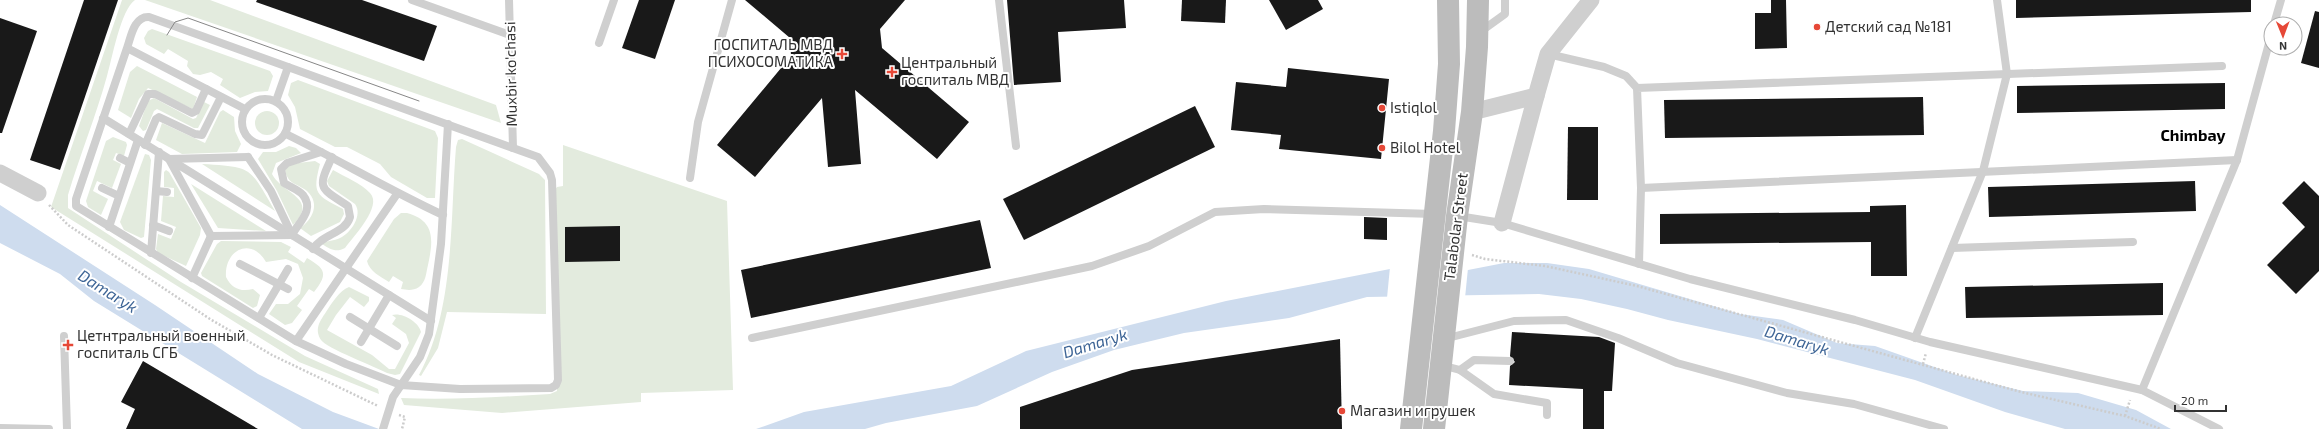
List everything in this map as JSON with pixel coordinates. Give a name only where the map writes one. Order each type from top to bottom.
[{"type":"main road","name":"Talabolar Street","points":[[1411,429],[1444,131],[1449,64],[1448,0]]},
{"type":"main road","name":"Talabolar Street","points":[[1434,429],[1450,367],[1443,339],[1446,314],[1459,256],[1457,216],[1472,112],[1478,0]]},
{"type":"main road","points":[[1435,214],[1457,216]]},
{"type":"street","points":[[1502,223],[1548,54],[1591,0]]},
{"type":"street","points":[[1472,112],[1536,96]]},
{"type":"street","points":[[0,173],[38,193]]},
{"type":"lane","points":[[415,0],[510,35]]},
{"type":"lane","name":"Muxbir ko'chasi","points":[[509,0],[513,148]]},
{"type":"lane","points":[[599,43],[614,0]]},
{"type":"lane","points":[[690,178],[698,122],[732,0]]},
{"type":"lane","points":[[999,0],[1016,146]]},
{"type":"lane","points":[[1477,34],[1505,14],[1505,0]]},
{"type":"lane","points":[[1915,338],[1983,171],[2007,74],[1997,0]]},
{"type":"lane","points":[[2276,16],[2281,0]]},
{"type":"lane","points":[[142,17],[149,17],[448,124],[538,157],[546,167],[552,180],[558,383],[551,388],[460,389],[402,384],[346,364],[296,341],[78,208],[75,203],[127,48],[137,22],[142,17]]},
{"type":"lane","points":[[127,48],[245,109]]},
{"type":"lane","points":[[1548,54],[1604,67],[1626,76],[1637,88],[1641,188],[1639,264]]},
{"type":"lane","points":[[2142,390],[2237,160],[2266,56]]},
{"type":"lane","points":[[1637,88],[2222,66]]},
{"type":"lane","points":[[276,101],[288,67]]},
{"type":"lane","points":[[129,134],[148,94],[155,94],[192,113],[196,111],[206,89]]},
{"type":"lane","points":[[109,227],[130,163],[156,119],[159,117],[195,134],[202,135],[221,97]]},
{"type":"lane","points":[[264,98],[276,101],[287,113],[289,122],[286,134],[271,145],[255,143],[247,137],[243,129],[242,117],[245,109],[256,100],[264,98]]},
{"type":"lane","points":[[103,118],[431,321]]},
{"type":"lane","points":[[383,429],[393,397],[420,357],[429,334],[443,215],[448,124]]},
{"type":"lane","points":[[286,134],[332,157],[397,194],[443,215]]},
{"type":"lane","points":[[248,157],[255,143]]},
{"type":"lane","points":[[151,253],[159,152]]},
{"type":"lane","points":[[292,235],[305,217],[306,200],[300,192],[284,183],[281,169],[287,163],[321,152]]},
{"type":"lane","points":[[169,159],[248,157]]},
{"type":"lane","points":[[248,157],[271,191],[292,235]]},
{"type":"lane","points":[[313,249],[322,238],[344,228],[350,217],[348,206],[328,193],[323,187],[322,181],[332,157]]},
{"type":"lane","points":[[120,158],[130,163]]},
{"type":"lane","points":[[169,159],[211,236]]},
{"type":"lane","points":[[1641,188],[2237,160]]},
{"type":"lane","points":[[102,188],[119,196]]},
{"type":"lane","points":[[156,191],[167,192]]},
{"type":"lane","points":[[296,341],[397,194]]},
{"type":"lane","points":[[752,338],[1092,266],[1149,246],[1215,212],[1264,208],[1435,214]]},
{"type":"lane","points":[[1457,216],[1502,223],[1690,279],[1854,320],[1915,338],[2142,390],[2219,429]]},
{"type":"lane","points":[[153,225],[169,231]]},
{"type":"lane","points":[[211,236],[292,235]]},
{"type":"lane","points":[[192,278],[211,236]]},
{"type":"lane","points":[[1952,248],[2133,242]]},
{"type":"lane","points":[[240,264],[288,289]]},
{"type":"lane","points":[[259,318],[288,269]]},
{"type":"lane","points":[[361,342],[389,295]]},
{"type":"lane","points":[[350,318],[397,346]]},
{"type":"lane","points":[[1443,339],[1514,321],[1566,320],[1618,338],[1677,363],[1787,393],[1854,404],[1944,429]]},
{"type":"lane","points":[[64,336],[66,429]]},
{"type":"lane","points":[[1450,367],[1474,360],[1510,361]]},
{"type":"lane","points":[[1450,367],[1494,394],[1547,403],[1547,415]]},
{"type":"lane","points":[[0,428],[49,429]]},
{"type":"path","points":[[38,193],[68,225],[210,318],[272,356],[389,411],[405,417],[402,429]]},
{"type":"path","points":[[1459,256],[1546,266],[1637,286],[2021,392],[2125,416],[2161,429]]},
{"type":"path","points":[[2125,416],[2133,388]]},
{"type":"shaded area","points":[[122,0],[135,0],[125,13],[121,24],[103,91],[68,195],[68,208],[181,282],[305,356],[378,389],[379,394],[299,362],[51,207]]},
{"type":"shaded area","points":[[145,0],[210,0],[496,105],[501,123]]},
{"type":"shaded area","points":[[152,29],[270,71],[273,76],[268,91],[255,92],[240,98],[220,85],[223,79],[211,72],[200,75],[193,74],[187,66],[188,61],[168,49],[164,54],[146,44],[144,38],[148,31]]},
{"type":"shaded area","points":[[137,66],[197,97],[193,109],[148,88],[139,99],[131,118],[118,110],[130,72]]},
{"type":"shaded area","points":[[298,80],[435,131],[438,138],[435,198],[427,198],[391,177],[380,164],[347,147],[335,147],[300,129],[295,107],[288,95],[291,83]]},
{"type":"shaded area","points":[[154,98],[193,119],[196,118],[204,102],[210,105],[198,128],[194,128],[157,109],[154,111],[146,130],[143,131],[139,126],[148,101]]},
{"type":"shaded area","points":[[223,110],[234,117],[235,131],[241,144],[237,152],[182,154],[156,140],[162,123],[205,143],[220,112]]},
{"type":"shaded area","points":[[267,111],[276,114],[279,123],[276,132],[267,135],[258,132],[255,123],[258,114]]},
{"type":"shaded area","points":[[113,137],[126,142],[127,145],[124,156],[116,153],[113,160],[121,164],[112,188],[97,181],[93,191],[108,199],[101,215],[88,207],[86,201],[106,141]]},
{"type":"shaded area","points":[[462,139],[539,174],[545,180],[546,314],[447,312],[438,348],[421,376],[419,375],[431,349],[439,322],[445,293],[449,264],[456,147],[458,140]]},
{"type":"shaded area","points":[[563,145],[727,201],[733,390],[641,393],[641,402],[502,413],[404,405],[401,398],[438,399],[494,397],[550,394],[557,391],[554,191],[557,187],[563,186]]},
{"type":"shaded area","points":[[289,146],[296,148],[301,153],[276,163],[272,174],[283,187],[301,202],[303,208],[300,216],[293,225],[277,191],[258,159],[263,152],[276,152]]},
{"type":"shaded area","points":[[145,154],[149,155],[151,160],[144,237],[141,238],[124,230],[120,222]]},
{"type":"shaded area","points":[[315,161],[320,164],[316,182],[318,192],[322,197],[343,209],[344,214],[340,222],[311,236],[300,228],[311,216],[314,201],[307,191],[293,183],[288,178],[285,170],[290,164]]},
{"type":"shaded area","points":[[202,164],[232,166],[248,172],[260,186],[275,211]]},
{"type":"shaded area","points":[[166,170],[169,172],[201,228],[200,235],[186,266],[158,253],[156,249],[158,234],[171,239],[176,227],[161,221],[163,196],[174,197],[174,188],[164,187],[164,172]]},
{"type":"shaded area","points":[[333,170],[362,186],[370,193],[373,199],[373,206],[370,213],[360,229],[345,248],[339,250],[330,249],[322,244],[344,236],[352,228],[358,213],[355,204],[329,186],[327,181]]},
{"type":"shaded area","points":[[191,184],[266,231],[218,228]]},
{"type":"shaded area","points":[[401,213],[407,213],[423,221],[428,227],[431,240],[430,256],[424,280],[419,287],[410,290],[401,289],[403,282],[393,276],[389,282],[379,276],[370,268],[367,261],[394,219]]},
{"type":"shaded area","points":[[221,241],[281,242],[291,247],[288,252],[304,263],[307,258],[318,265],[323,272],[321,281],[314,292],[309,289],[297,306],[302,310],[292,323],[285,325],[269,314],[276,304],[288,304],[300,294],[303,278],[298,264],[286,259],[266,262],[260,254],[246,248],[234,254],[229,260],[226,277],[228,281],[237,289],[253,289],[260,295],[257,306],[253,308],[202,276],[201,273],[217,244]]},
{"type":"shaded area","points":[[349,287],[369,297],[369,301],[364,307],[350,297],[327,330],[372,355],[389,369],[395,369],[409,343],[406,334],[392,324],[396,318],[392,315],[396,314],[405,316],[414,321],[420,328],[421,332],[400,374],[395,375],[387,373],[332,348],[321,340],[318,332],[320,322],[336,298],[342,291]]},
{"type":"water","name":"Damaryk","points":[[0,205],[155,305],[258,374],[333,412],[379,429],[302,429],[94,301],[60,274],[0,243]]},
{"type":"water","name":"Damaryk","points":[[1504,263],[1547,263],[1589,269],[1740,314],[1783,320],[1837,343],[1875,346],[1957,375],[2023,391],[2078,393],[2136,410],[2171,429],[2065,429],[2005,412],[1915,380],[1757,339],[1581,299],[1539,294],[1367,297],[1289,318],[1184,333],[1114,350],[1052,372],[977,406],[886,423],[865,429],[756,429],[804,412],[951,386],[1026,351],[1226,301],[1390,269],[1468,270]]},
{"type":"pier","points":[[1390,267],[1468,268],[1465,298],[1387,298]]},
{"type":"building","points":[[84,0],[118,0],[60,170],[30,160]]},
{"type":"building","points":[[257,0],[362,0],[437,26],[424,61],[256,2]]},
{"type":"building","points":[[639,0],[675,0],[655,59],[622,48]]},
{"type":"building","points":[[745,0],[905,0],[880,29],[882,48],[969,122],[937,159],[855,90],[861,164],[828,167],[822,98],[755,177],[717,145],[791,56],[790,38]]},
{"type":"building","points":[[1007,0],[1124,0],[1126,28],[1058,32],[1061,82],[1014,85]]},
{"type":"building","points":[[1182,0],[1226,0],[1225,23],[1181,21]]},
{"type":"building","points":[[1269,0],[1318,0],[1323,9],[1286,30]]},
{"type":"building","points":[[1771,0],[1786,0],[1787,48],[1755,49],[1755,13],[1771,13]]},
{"type":"building","points":[[2016,0],[2251,0],[2251,12],[2016,18]]},
{"type":"building","points":[[2315,11],[2319,12],[2319,68],[2301,63]]},
{"type":"building","points":[[0,18],[37,31],[2,133],[0,133]]},
{"type":"building","points":[[1288,68],[1389,79],[1381,159],[1279,149],[1281,135],[1231,130],[1236,82],[1286,87]]},
{"type":"building","points":[[2225,83],[2225,109],[2017,113],[2017,86]]},
{"type":"building","points":[[1923,97],[1924,135],[1665,138],[1664,100]]},
{"type":"building","points":[[1195,106],[1215,147],[1024,240],[1003,199]]},
{"type":"building","points":[[1568,127],[1598,127],[1598,200],[1567,200]]},
{"type":"building","points":[[2195,181],[2196,211],[1989,217],[1988,187]]},
{"type":"building","points":[[2304,181],[2319,196],[2319,271],[2296,294],[2267,265],[2305,227],[2282,203]]},
{"type":"building","points":[[1906,205],[1907,276],[1871,276],[1871,242],[1660,244],[1660,214],[1870,212],[1870,206]]},
{"type":"building","points":[[1364,217],[1387,218],[1387,240],[1364,239]]},
{"type":"building","points":[[980,220],[991,268],[751,318],[741,270]]},
{"type":"building","points":[[620,226],[620,261],[565,262],[565,227]]},
{"type":"building","points":[[2163,283],[2163,315],[1966,318],[1965,287]]},
{"type":"building","points":[[1512,332],[1599,337],[1615,343],[1612,391],[1604,391],[1604,429],[1583,429],[1583,389],[1509,385],[1510,366],[1515,362],[1510,356]]},
{"type":"building","points":[[1340,339],[1342,429],[1020,429],[1020,407],[1132,370]]},
{"type":"building","points":[[143,361],[258,429],[126,429],[135,409],[121,402]]},
{"type":"tram line","points":[[167,35],[175,22],[188,18],[419,101]]},
{"type":"place","name":"Детский сад №181","points":[[1817,27]]},
{"type":"place","name":"ГОСПИТАЛЬ МВД ПСИХОСОМАТИКА","points":[[842,54]]},
{"type":"place","name":"Центральный госпиталь МВД","points":[[892,72]]},
{"type":"place","name":"Istiqlol","points":[[1382,108]]},
{"type":"place","name":"Bilol Hotel","points":[[1382,148]]},
{"type":"place","name":"Цетнтральный военный госпиталь СГБ","points":[[68,345]]},
{"type":"place","name":"Магазин игрушек","points":[[1342,411]]},
{"type":"district","name":"Chimbay","points":[[2193,135]]}]
